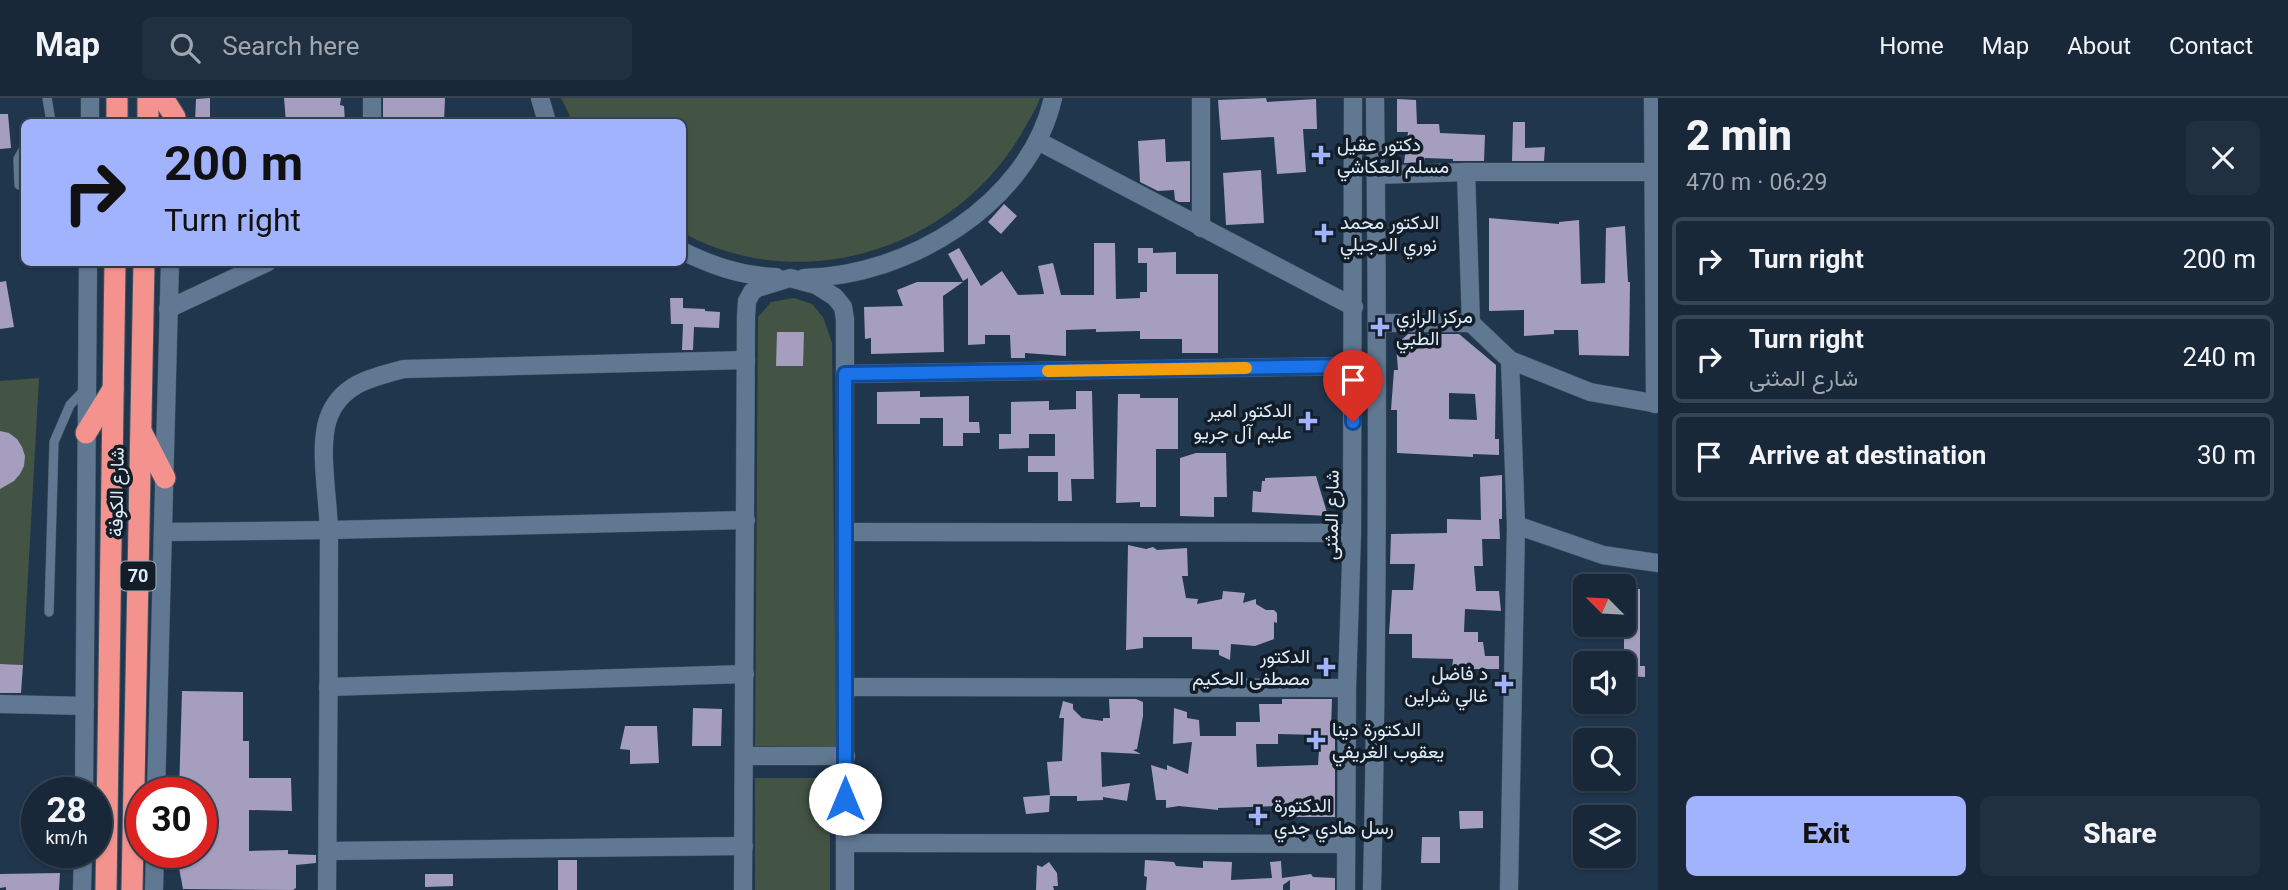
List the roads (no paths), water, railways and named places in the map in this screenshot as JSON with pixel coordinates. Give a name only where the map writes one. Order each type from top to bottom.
[{"type":"highway","points":[[117,98],[117,119]]},
{"type":"highway","points":[[148,98],[148,119]]},
{"type":"highway","points":[[163,98],[175,112]]},
{"type":"highway","name":"شارع الكوفة","points":[[106,890],[116,266]]},
{"type":"highway","name":"شارع الكوفة","points":[[132,890],[144,266]]},
{"type":"highway","points":[[86,433],[114,387]]},
{"type":"highway","points":[[140,431],[165,478]]},
{"type":"street","points":[[90,98],[90,119]]},
{"type":"street","points":[[372,98],[372,119]]},
{"type":"street","points":[[540,98],[546,119]]},
{"type":"street","points":[[686,253],[734,272],[790,278],[831,277],[870,270],[915,253],[975,214],[1009,182],[1038,141],[1053,98]]},
{"type":"street","points":[[1201,98],[1201,228]]},
{"type":"street","name":"شارع المثنى","points":[[1346,890],[1346,688],[1352,533],[1354,307],[1353,98]]},
{"type":"street","points":[[1372,890],[1377,323],[1375,98]]},
{"type":"street","points":[[1377,323],[1471,323],[1510,360],[1590,392],[1657,404],[1653,98]]},
{"type":"street","points":[[1038,141],[1354,307]]},
{"type":"street","points":[[1466,172],[1471,323]]},
{"type":"street","points":[[1376,175],[1654,172]]},
{"type":"street","points":[[1354,226],[1366,233],[1371,231],[1376,223]]},
{"type":"street","points":[[1354,257],[1365,247],[1376,255]]},
{"type":"street","points":[[84,777],[88,266]]},
{"type":"street","points":[[156,777],[170,266]]},
{"type":"street","points":[[168,309],[259,266]]},
{"type":"street","points":[[743,890],[747,302],[757,288],[790,278],[826,290],[843,307],[845,319],[845,890]]},
{"type":"street","points":[[327,890],[329,530],[324,437],[328,418],[336,402],[350,387],[375,376],[404,369],[746,360]]},
{"type":"street","points":[[1509,890],[1516,525],[1510,360]]},
{"type":"street","points":[[845,374],[1353,366]]},
{"type":"street","points":[[163,532],[746,520]]},
{"type":"street","points":[[1516,525],[1603,555],[1658,563]]},
{"type":"street","points":[[846,533],[1352,533]]},
{"type":"street","points":[[328,687],[745,674]]},
{"type":"street","points":[[846,687],[1346,688]]},
{"type":"street","points":[[0,704],[85,706]]},
{"type":"street","points":[[1347,750],[1350,756],[1361,762],[1373,756],[1375,750]]},
{"type":"street","points":[[744,756],[846,756]]},
{"type":"street","points":[[1347,790],[1360,779],[1374,786]]},
{"type":"street","points":[[845,843],[1345,844]]},
{"type":"street","points":[[328,851],[744,846]]},
{"type":"street","points":[[82,890],[83,868]]},
{"type":"street","points":[[154,890],[155,868]]},
{"type":"lane","points":[[47,98],[50,119]]},
{"type":"lane","points":[[19,185],[18,159],[21,154]]},
{"type":"lane","points":[[49,612],[54,442],[70,405],[87,387]]},
{"type":"place","name":"دكتور عقيل مسلم العكاشي","points":[[1321,155]]},
{"type":"place","name":"الدكتور محمد نوري الدجيلي","points":[[1324,233]]},
{"type":"place","name":"مركز الرازي الطبي","points":[[1380,327]]},
{"type":"place","name":"الدكتور امير عليم آل جريو","points":[[1308,421]]},
{"type":"place","name":"الدكتور مصطفى الحكيم","points":[[1326,667]]},
{"type":"place","name":"د فاضل غالي شراين","points":[[1504,684]]},
{"type":"place","name":"الدكتورة دينا يعقوب الغريفي","points":[[1316,740]]},
{"type":"place","name":"الدكتورة رسل هادي جدي","points":[[1258,816]]}]
